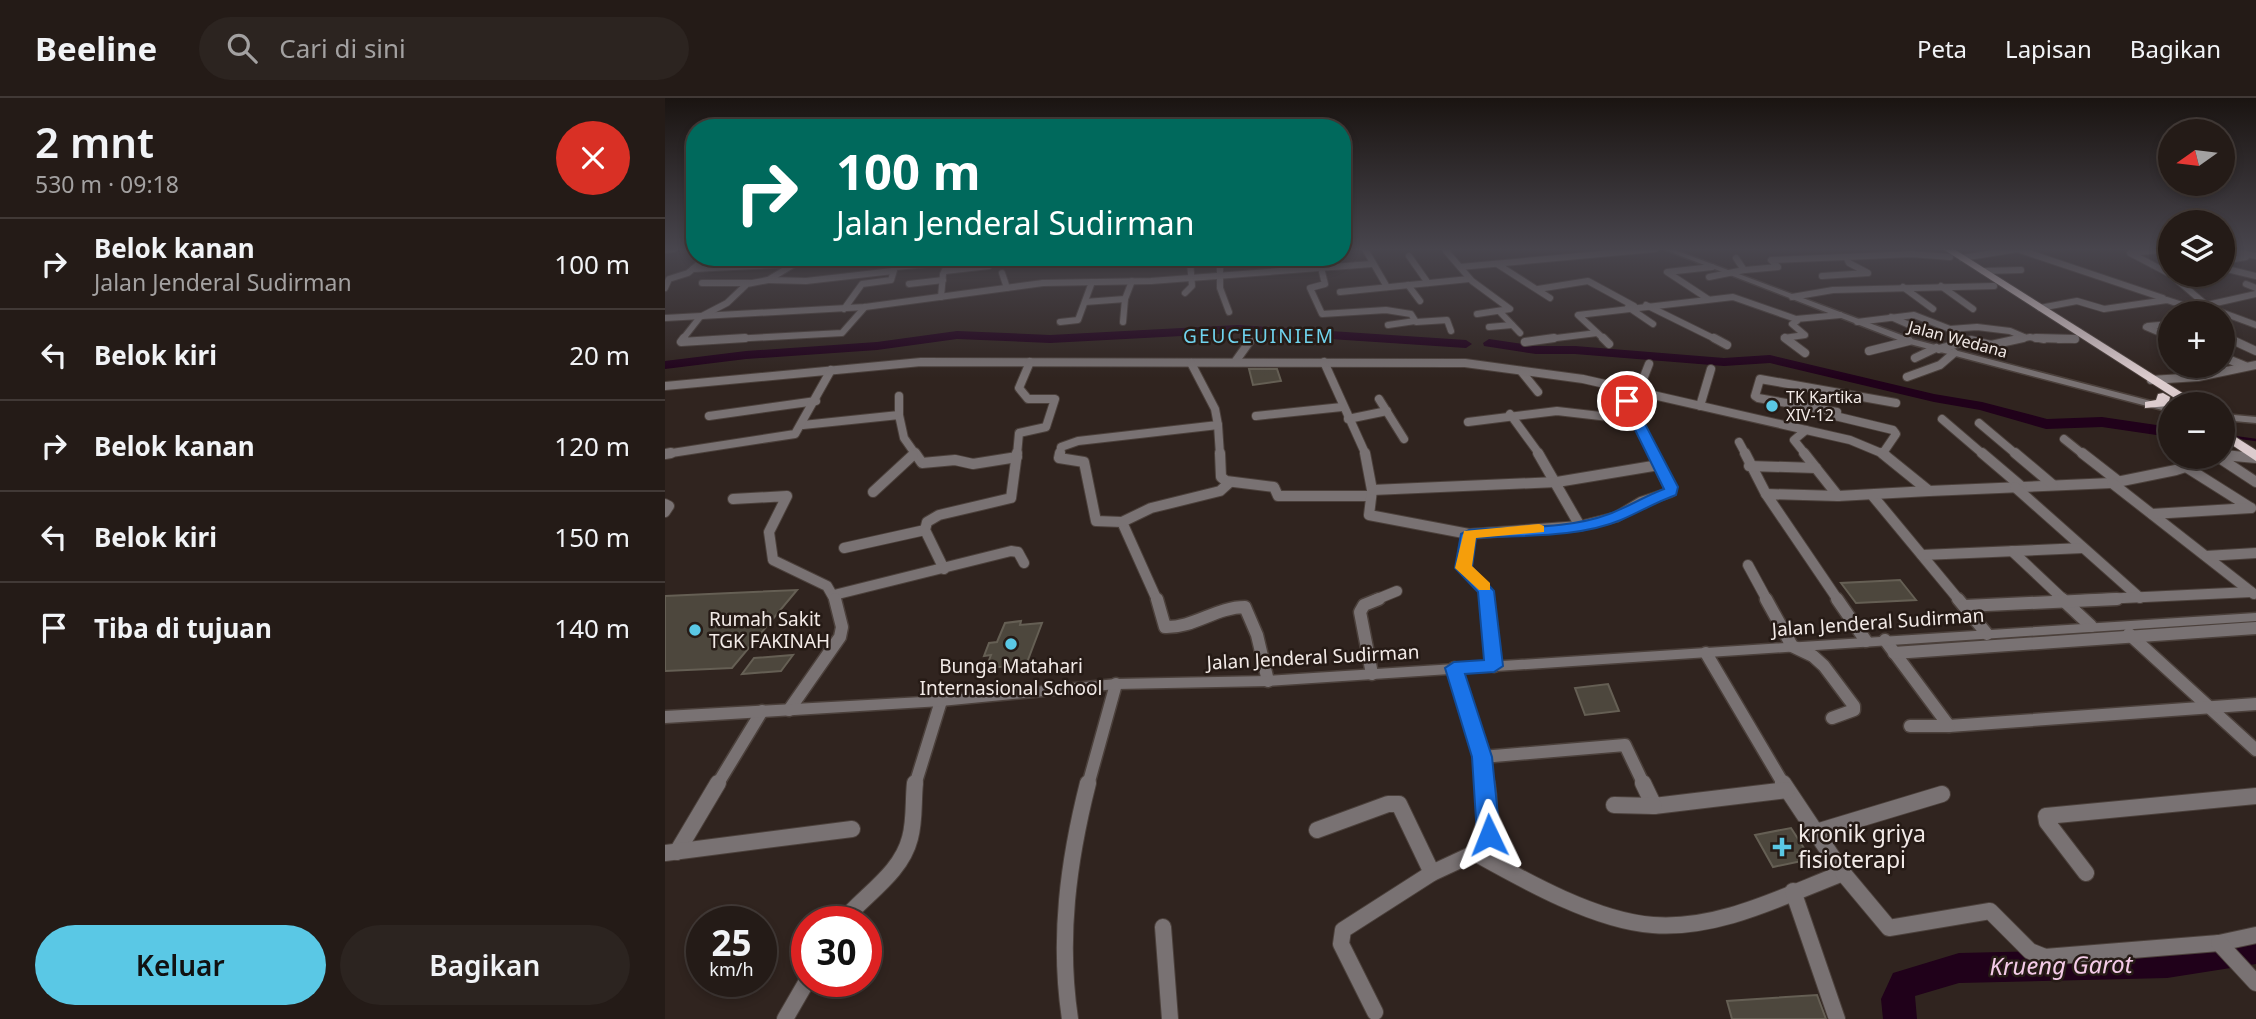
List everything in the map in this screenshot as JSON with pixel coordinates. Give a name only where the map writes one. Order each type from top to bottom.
[{"type":"highway","points":[[2003,292],[2158,397]]},
{"type":"highway","points":[[2015,292],[2172,392]]},
{"type":"highway","points":[[2150,405],[2158,404]]},
{"type":"highway","points":[[2235,437],[2254,453]]},
{"type":"street","points":[[740,292],[727,303],[700,317],[681,342],[842,333],[865,307]]},
{"type":"street","points":[[844,309],[856,292]]},
{"type":"street","points":[[941,297],[942,292]]},
{"type":"street","points":[[665,318],[844,309],[978,292]]},
{"type":"street","points":[[1061,322],[1078,320],[1089,292]]},
{"type":"street","points":[[1123,322],[1128,292]]},
{"type":"street","points":[[1221,292],[1230,312]]},
{"type":"street","points":[[1312,292],[1322,314],[1386,310],[1409,314],[1415,321]]},
{"type":"street","points":[[1413,292],[1420,302]]},
{"type":"street","points":[[1476,314],[1510,309],[1487,292]]},
{"type":"street","points":[[1542,292],[1551,298]]},
{"type":"street","points":[[1606,292],[1653,324]]},
{"type":"street","points":[[1697,292],[1708,299]]},
{"type":"street","name":"Jalan Wedana","points":[[1778,292],[1909,341],[2150,405]]},
{"type":"street","points":[[1792,297],[1821,292]]},
{"type":"street","points":[[1910,292],[1933,309]]},
{"type":"street","points":[[1949,292],[1973,309]]},
{"type":"street","points":[[2145,292],[2170,301]]},
{"type":"street","points":[[2229,301],[2256,294]]},
{"type":"street","points":[[1609,344],[1578,315],[1646,305],[1737,298],[1803,320]]},
{"type":"street","points":[[1085,302],[1125,299]]},
{"type":"street","points":[[2040,308],[2077,301],[2104,309],[2167,300]]},
{"type":"street","points":[[1646,305],[1727,345]]},
{"type":"street","points":[[1500,312],[1520,333]]},
{"type":"street","points":[[1857,322],[1920,315],[1969,340],[1991,345],[2024,337]]},
{"type":"street","points":[[1805,353],[1784,338],[1805,335],[1791,324],[1840,316]]},
{"type":"street","points":[[2235,316],[2254,323]]},
{"type":"street","points":[[1891,317],[1925,332]]},
{"type":"street","points":[[1388,326],[1415,321],[1447,320],[1451,331]]},
{"type":"street","points":[[1489,327],[1512,325]]},
{"type":"street","points":[[2158,326],[2146,327],[2158,332]]},
{"type":"street","points":[[1950,329],[1977,327],[2010,331],[2024,337],[2048,341],[2075,339]]},
{"type":"street","points":[[1525,342],[1597,333]]},
{"type":"street","points":[[1915,358],[1969,340]]},
{"type":"street","points":[[1235,362],[1251,341]]},
{"type":"street","points":[[1869,351],[1909,341]]},
{"type":"street","points":[[2235,341],[2256,351]]},
{"type":"street","points":[[1907,377],[1940,365],[1954,353]]},
{"type":"street","points":[[944,569],[926,530],[927,522],[939,514],[1011,498],[1020,433],[1046,427],[1055,400],[1028,399],[1019,388],[1030,362]]},
{"type":"street","points":[[1324,362],[1342,407],[1365,451],[1371,493],[1369,513],[1373,517],[1469,534],[1580,526],[1616,517],[1641,502],[1671,492],[1671,487],[1635,420],[1623,388]]},
{"type":"street","points":[[2235,362],[2245,366]]},
{"type":"street","points":[[665,386],[910,363],[1449,363],[1521,370],[1623,388],[1828,435],[1883,453],[1929,491]]},
{"type":"street","points":[[1191,363],[1216,409],[1221,477],[1230,482],[1275,487],[1278,496],[1557,482],[1659,466]]},
{"type":"street","points":[[1638,392],[1649,364]]},
{"type":"street","points":[[2151,380],[2202,377],[2256,365]]},
{"type":"street","points":[[1700,406],[1711,369]]},
{"type":"street","points":[[665,454],[792,435],[803,425],[831,370]]},
{"type":"street","points":[[1521,370],[1538,392]]},
{"type":"street","points":[[1883,453],[1896,434],[1893,430],[1836,414],[1757,397],[1756,390],[1760,379],[1765,378],[1896,403]]},
{"type":"street","points":[[1828,435],[1844,393]]},
{"type":"street","points":[[899,396],[898,415],[904,438],[919,462],[926,464],[955,460],[975,464],[1017,457]]},
{"type":"street","points":[[1379,399],[1404,439]]},
{"type":"street","points":[[709,416],[816,401]]},
{"type":"street","points":[[1256,416],[1342,407]]},
{"type":"street","points":[[1348,419],[1387,411]]},
{"type":"street","points":[[1468,422],[1510,415],[1577,411],[1635,420]]},
{"type":"street","points":[[803,425],[898,415]]},
{"type":"street","points":[[1510,415],[1557,482],[1580,526]]},
{"type":"street","points":[[1942,419],[2140,598]]},
{"type":"street","points":[[2235,420],[2256,420]]},
{"type":"street","points":[[1979,423],[2053,485]]},
{"type":"street","points":[[1218,425],[1091,439],[1061,447],[1060,459],[1084,462],[1096,522],[1122,522],[1151,508],[1220,491],[1230,482]]},
{"type":"street","points":[[1806,430],[1794,440],[1838,496]]},
{"type":"street","points":[[2064,439],[2069,446],[2253,594]]},
{"type":"street","points":[[1739,442],[1749,466],[1766,494],[1865,641]]},
{"type":"street","points":[[2235,455],[2254,453]]},
{"type":"street","points":[[873,492],[913,455]]},
{"type":"street","points":[[1749,466],[1816,468]]},
{"type":"street","points":[[2235,467],[2256,482]]},
{"type":"street","points":[[1766,494],[1872,495],[2115,482],[2177,469]]},
{"type":"street","points":[[2189,469],[2253,510]]},
{"type":"street","points":[[1872,495],[1987,634]]},
{"type":"street","points":[[733,499],[787,496],[768,529],[769,552],[773,560],[827,586],[834,594],[842,627],[840,636],[789,710]]},
{"type":"street","points":[[665,504],[669,506],[665,512]]},
{"type":"street","points":[[2152,513],[2253,510]]},
{"type":"street","points":[[1122,522],[1154,589],[1165,627],[1199,621],[1237,606],[1245,607],[1257,635],[1268,681]]},
{"type":"street","points":[[844,548],[926,530]]},
{"type":"street","points":[[1469,534],[1464,568],[1486,591],[1494,666]]},
{"type":"street","points":[[1922,555],[2083,548]]},
{"type":"street","points":[[834,594],[1014,551],[1024,563]]},
{"type":"street","points":[[2012,551],[2091,626]]},
{"type":"street","points":[[2206,556],[2256,553]]},
{"type":"street","points":[[1748,565],[1792,646],[1813,656],[1824,666],[1854,705],[1854,710],[1832,718]]},
{"type":"street","points":[[1372,674],[1360,612],[1364,605],[1397,591]]},
{"type":"street","points":[[1965,606],[2253,594]]},
{"type":"street","name":"Jalan Jenderal Sudirman","points":[[665,717],[940,701],[1116,684],[1268,681],[2256,617]]},
{"type":"street","points":[[2120,625],[2256,750]]},
{"type":"street","points":[[1894,653],[2256,628]]},
{"type":"street","points":[[1885,640],[1949,726]]},
{"type":"street","points":[[1706,653],[1787,790],[1843,873],[1889,928],[1990,911],[2030,951],[2045,957],[2222,947],[2256,935]]},
{"type":"street","points":[[1375,1012],[1341,944],[1341,933],[1346,927],[1432,873],[1475,853],[1486,841],[1490,826],[1482,757],[1454,668]]},
{"type":"street","points":[[1070,1019],[1064,975],[1065,921],[1076,840],[1087,788],[1116,684]]},
{"type":"street","points":[[855,906],[897,865],[906,850],[912,835],[915,782],[940,701]]},
{"type":"street","points":[[1910,726],[1949,726],[2256,704]]},
{"type":"street","points":[[671,853],[762,711]]},
{"type":"street","points":[[1482,757],[1625,745],[1654,806]]},
{"type":"street","points":[[1614,806],[1654,806],[1787,790]]},
{"type":"street","points":[[1816,832],[1942,794]]},
{"type":"street","points":[[2086,873],[2047,822],[2046,816],[2256,796]]},
{"type":"street","points":[[1317,830],[1388,804],[1399,804],[1432,873]]},
{"type":"street","points":[[671,853],[852,829]]},
{"type":"street","points":[[1475,853],[1514,874],[1577,900],[1629,920],[1653,925],[1709,919],[1751,908],[1843,873]]},
{"type":"street","points":[[1793,891],[1837,1019]]},
{"type":"street","points":[[1163,927],[1171,1019]]},
{"type":"street","points":[[2222,947],[2253,979]]},
{"type":"street","points":[[785,1019],[798,997]]},
{"type":"building","points":[[1249,369],[1277,369],[1281,381],[1253,385]]},
{"type":"building","points":[[1900,580],[1916,600],[1856,603],[1841,583]]},
{"type":"building","name":"Rumah Sakit TGK FAKINAH","points":[[797,590],[732,668],[665,671],[665,596]]},
{"type":"building","name":"Bunga Matahari Internasional School","points":[[1021,621],[1020,625],[1042,623],[1026,665],[986,668],[991,655],[984,656],[989,643],[997,642],[1005,623]]},
{"type":"building","points":[[793,655],[781,671],[742,674],[754,658]]},
{"type":"building","points":[[1608,684],[1619,711],[1585,715],[1575,688]]},
{"type":"building","name":"kronik griya fisioterapi","points":[[1791,828],[1811,859],[1773,867],[1755,835]]},
{"type":"building","points":[[1817,995],[1826,1019],[1732,1019],[1727,1001]]},
{"type":"waterway","points":[[665,365],[746,355],[877,346],[957,335],[1050,339],[1238,329],[1466,344]]},
{"type":"waterway","points":[[1489,343],[1536,350],[1575,350],[1724,362],[1770,359],[1934,398],[1982,406],[2046,424],[2102,422],[2158,430]]},
{"type":"waterway","points":[[2235,437],[2256,440]]},
{"type":"waterway","name":"Krueng Garot","points":[[1900,1019],[1897,999],[1904,984],[1959,968],[2167,963],[2256,949]]},
{"type":"slow traffic","points":[[1484,587],[1464,568],[1469,534],[1539,529]]},
{"type":"place","name":"TK Kartika XIV-12","points":[[1772,406]]},
{"type":"place","name":"Rumah Sakit TGK FAKINAH","points":[[695,630]]},
{"type":"place","name":"Bunga Matahari Internasional School","points":[[1011,644]]},
{"type":"place","name":"kronik griya fisioterapi","points":[[1782,847]]},
{"type":"district","name":"GEUCEUINIEM","points":[[1259,336]]},
{"type":"route","points":[[1489,835],[1482,757],[1454,668],[1494,666],[1486,591],[1482,583],[1471,577],[1464,568],[1469,534],[1580,526],[1616,517],[1641,502],[1671,492],[1671,487],[1627,401]]}]
